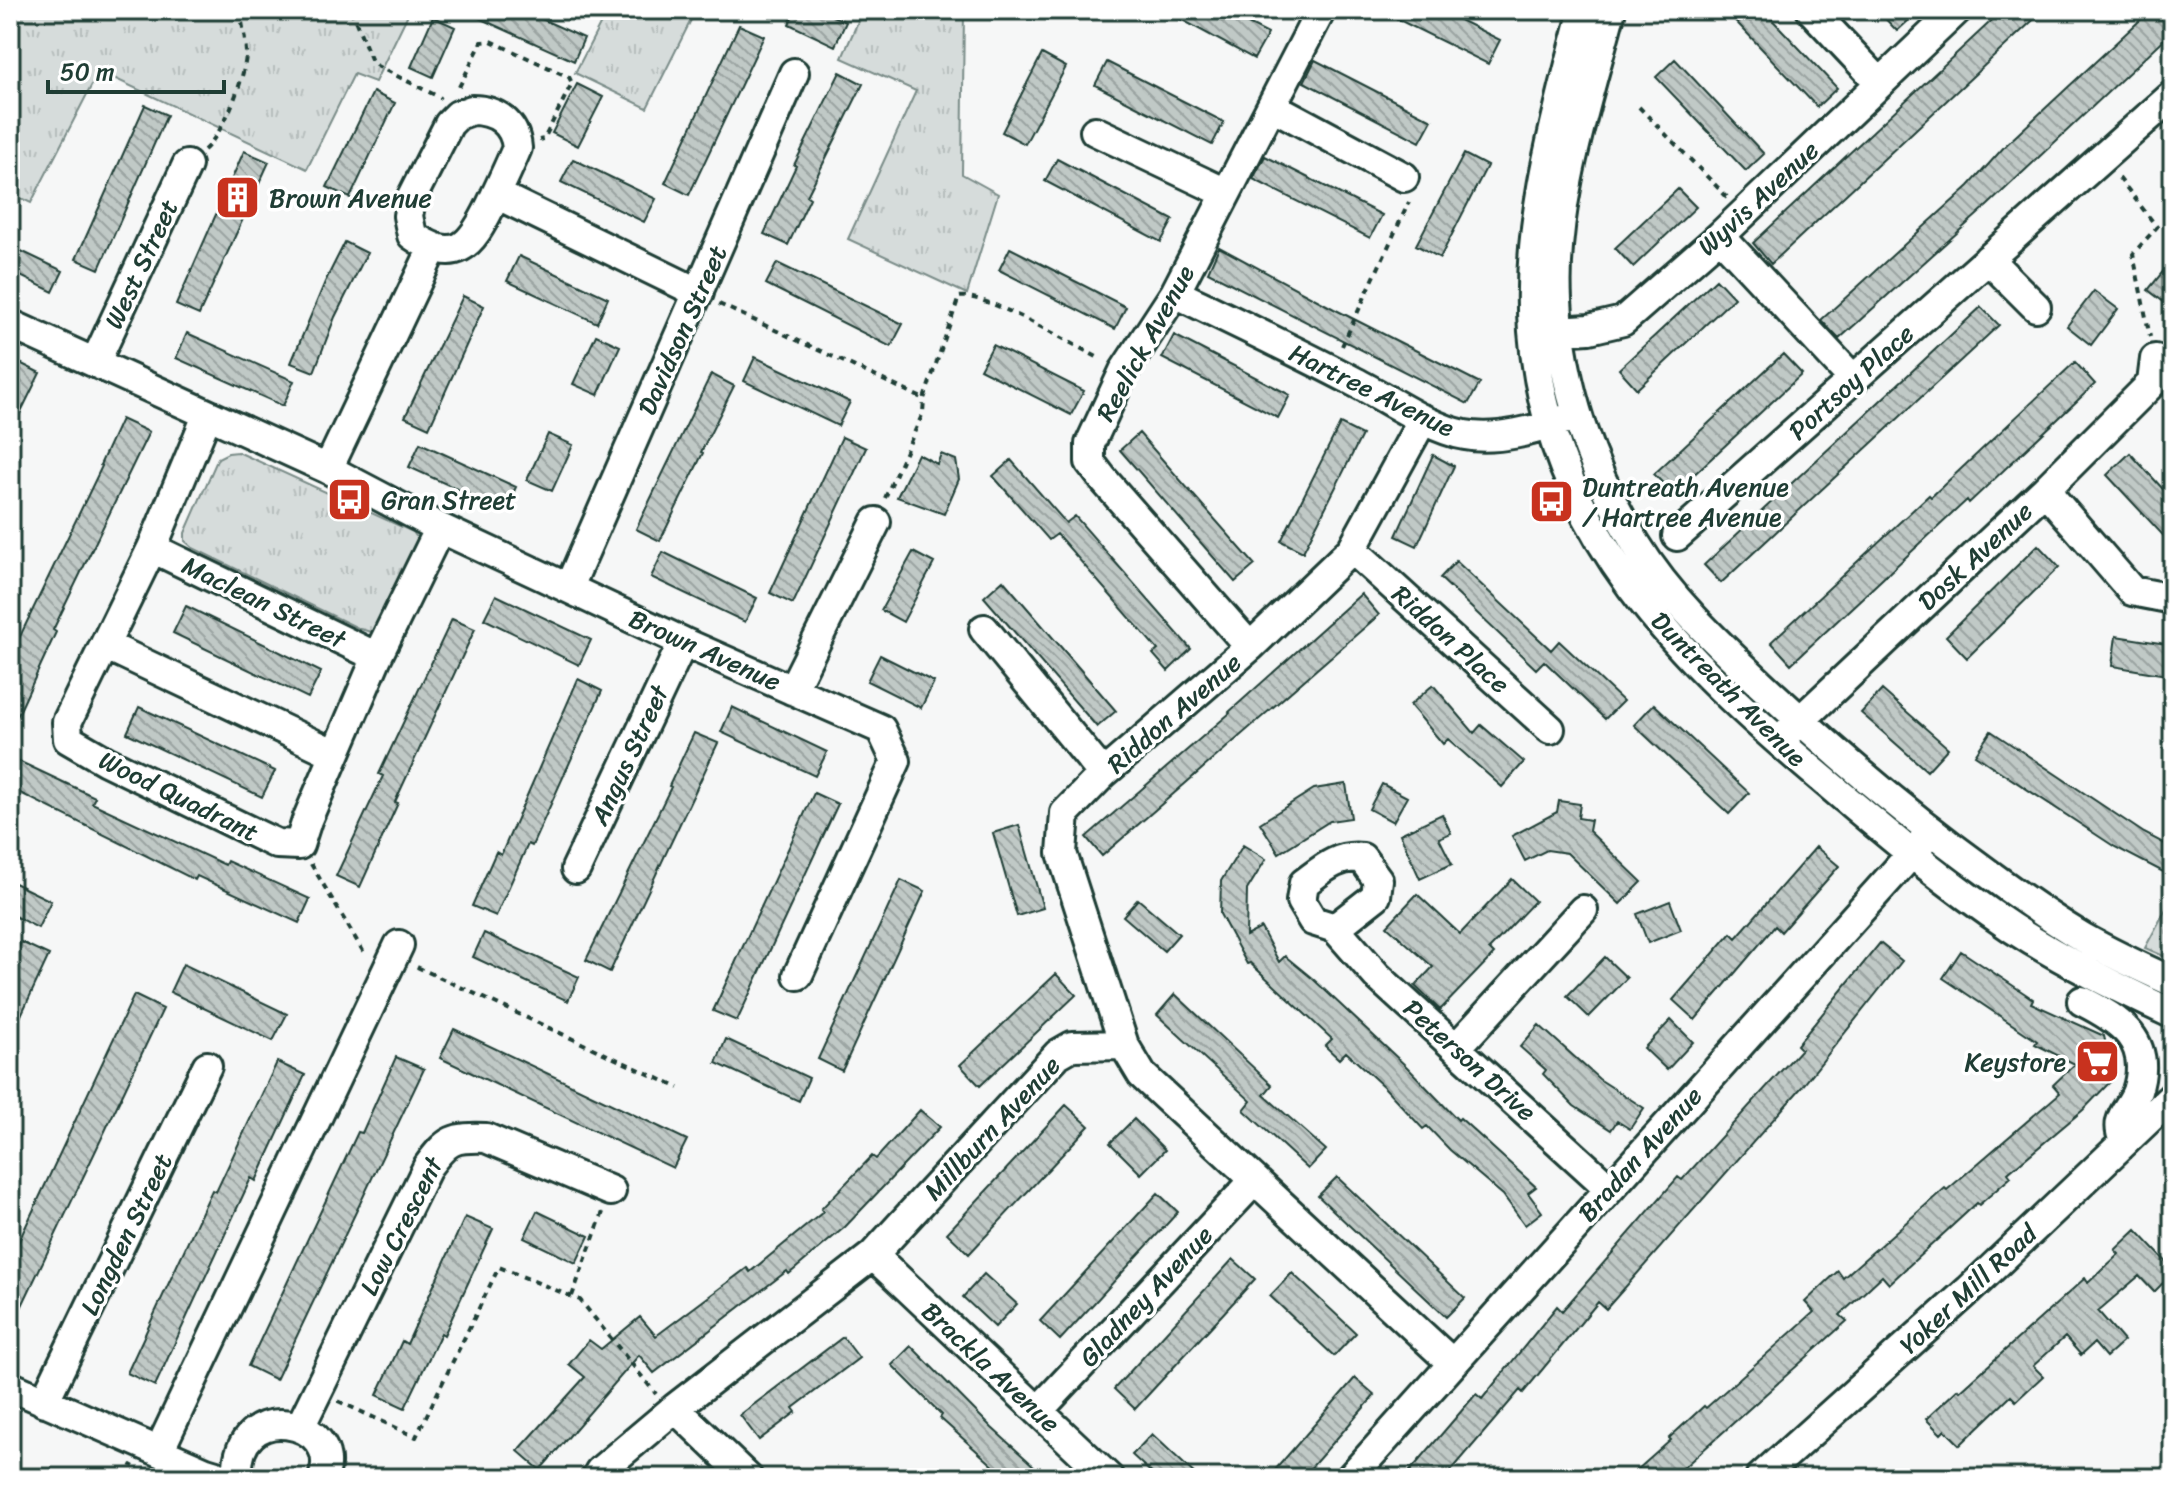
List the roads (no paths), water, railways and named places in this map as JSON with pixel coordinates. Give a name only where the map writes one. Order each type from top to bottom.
[{"type":"street","name":"Duntreath Avenue","points":[[1584,10],[1543,177],[1534,240],[1546,331],[1566,368],[1598,470],[1620,516],[1654,571],[1700,625],[1800,720],[1931,832],[2038,909],[2083,937],[2173,982]]},
{"type":"street","name":"Duntreath Avenue","points":[[1611,10],[1569,175],[1559,239],[1557,297],[1546,331],[1539,378],[1550,425],[1593,530],[1628,584],[1674,642],[1778,742],[1911,855],[2013,929],[2061,958],[2173,1014]]},
{"type":"street","points":[[1811,10],[1880,83]]},
{"type":"street","name":"Wyvis Avenue","points":[[1546,331],[1589,329],[1623,321],[1720,236],[1957,10]]},
{"type":"street","name":"Reelick Avenue","points":[[1250,647],[1090,462],[1090,444],[1124,371],[1175,293],[1317,12]]},
{"type":"street","name":"Davidson Street","points":[[569,587],[794,73]]},
{"type":"street","name":"Portsoy Place","points":[[1677,536],[2173,95]]},
{"type":"street","points":[[1272,106],[1404,177]]},
{"type":"street","points":[[485,110],[510,124],[516,135],[517,148],[476,236],[461,248],[433,248],[412,235],[408,216],[411,199],[450,114],[485,110]]},
{"type":"street","points":[[1095,131],[1226,193]]},
{"type":"street","name":"West Street","points":[[95,363],[187,165]]},
{"type":"street","points":[[496,194],[699,293]]},
{"type":"street","points":[[1720,236],[1854,380]]},
{"type":"street","points":[[328,469],[433,248]]},
{"type":"street","points":[[1988,259],[2036,307]]},
{"type":"street","name":"Hartree Avenue","points":[[1175,293],[1423,419],[1464,435],[1499,435],[1550,425],[1578,414]]},
{"type":"street","name":"Brown Avenue","points":[[10,324],[328,469],[440,528],[683,642],[881,729],[896,761],[798,975]]},
{"type":"street","name":"Dosk Avenue","points":[[1778,742],[2045,490],[2152,383],[2155,359]]},
{"type":"street","name":"Wood Quadrant","points":[[207,416],[152,548],[67,722],[68,739],[106,761],[277,844],[299,845],[335,754]]},
{"type":"street","name":"Riddon Avenue","points":[[1124,1045],[1062,853],[1065,813],[1103,774],[1250,647],[1352,549],[1423,419]]},
{"type":"street","points":[[2045,490],[2132,591],[2173,599]]},
{"type":"street","points":[[792,690],[876,522]]},
{"type":"street","points":[[105,645],[335,754],[377,657],[440,528]]},
{"type":"street","name":"Maclean Street","points":[[152,548],[377,657]]},
{"type":"street","name":"Riddon Place","points":[[1352,549],[1550,729]]},
{"type":"street","points":[[984,629],[1103,774]]},
{"type":"street","name":"Angus Street","points":[[576,869],[683,642]]},
{"type":"street","name":"Bradan Avenue","points":[[1350,1478],[1931,832]]},
{"type":"street","points":[[1456,1048],[1583,910]]},
{"type":"street","name":"Peterson Drive","points":[[1335,928],[1377,976],[1609,1188]]},
{"type":"street","points":[[159,1451],[391,960]]},
{"type":"street","points":[[2082,1001],[2111,1015],[2131,1033],[2140,1062],[2137,1091],[2122,1116],[2119,1131],[2124,1141]]},
{"type":"street","points":[[1124,1045],[1142,1075],[1452,1363]]},
{"type":"street","name":"Millburn Avenue","points":[[596,1478],[600,1471],[673,1410],[873,1255],[1058,1054],[1072,1046],[1124,1045]]},
{"type":"street","name":"Longden Street","points":[[44,1402],[207,1066]]},
{"type":"street","name":"Yoker Mill Road","points":[[1760,1478],[1969,1290],[2173,1096]]},
{"type":"street","name":"Low Crescent","points":[[300,1427],[428,1166],[445,1144],[466,1137],[486,1138],[611,1191]]},
{"type":"street","name":"Gladney Avenue","points":[[1038,1411],[1254,1181]]},
{"type":"street","name":"Brackla Avenue","points":[[873,1255],[1109,1478]]},
{"type":"street","points":[[10,1386],[226,1478]]},
{"type":"street","points":[[673,1410],[748,1478]]},
{"type":"street","points":[[238,1478],[237,1461],[245,1442],[261,1428],[281,1423],[300,1427],[321,1446],[327,1469],[323,1478]]},
{"type":"place","name":"Brown Avenue","points":[[238,198]]},
{"type":"place","name":"Gran Street","points":[[350,500]]},
{"type":"place","name":"Duntreath Avenue / Hartree Avenue","points":[[1551,502]]},
{"type":"place","name":"Keystore","points":[[2097,1062]]}]
